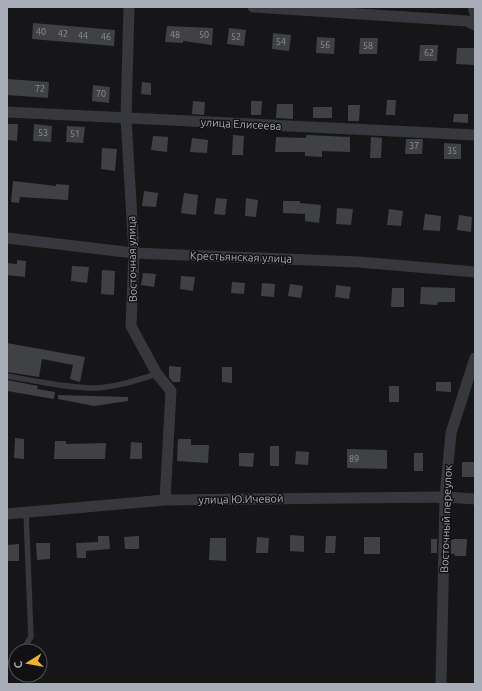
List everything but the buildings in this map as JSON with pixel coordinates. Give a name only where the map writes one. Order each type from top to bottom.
[{"type":"street","name":"Восточная улица","points":[[129,7],[126,118],[134,253],[132,326],[157,374],[170,391],[165,500]]},
{"type":"street","points":[[253,7],[467,21],[475,25]]},
{"type":"street","points":[[473,7],[475,14]]},
{"type":"street","name":"улица Елисеева","points":[[7,112],[475,135]]},
{"type":"street","name":"Крестьянская улица","points":[[7,238],[134,253],[359,262],[475,272]]},
{"type":"street","name":"Восточный переулок","points":[[441,684],[445,497],[451,433],[475,358]]},
{"type":"street","name":"улица Ю.Ичевой","points":[[7,514],[165,500],[445,497],[475,499]]},
{"type":"lane","points":[[7,376],[54,384],[96,388],[116,385],[157,374]]},
{"type":"lane","points":[[26,512],[31,637],[27,643]]}]
